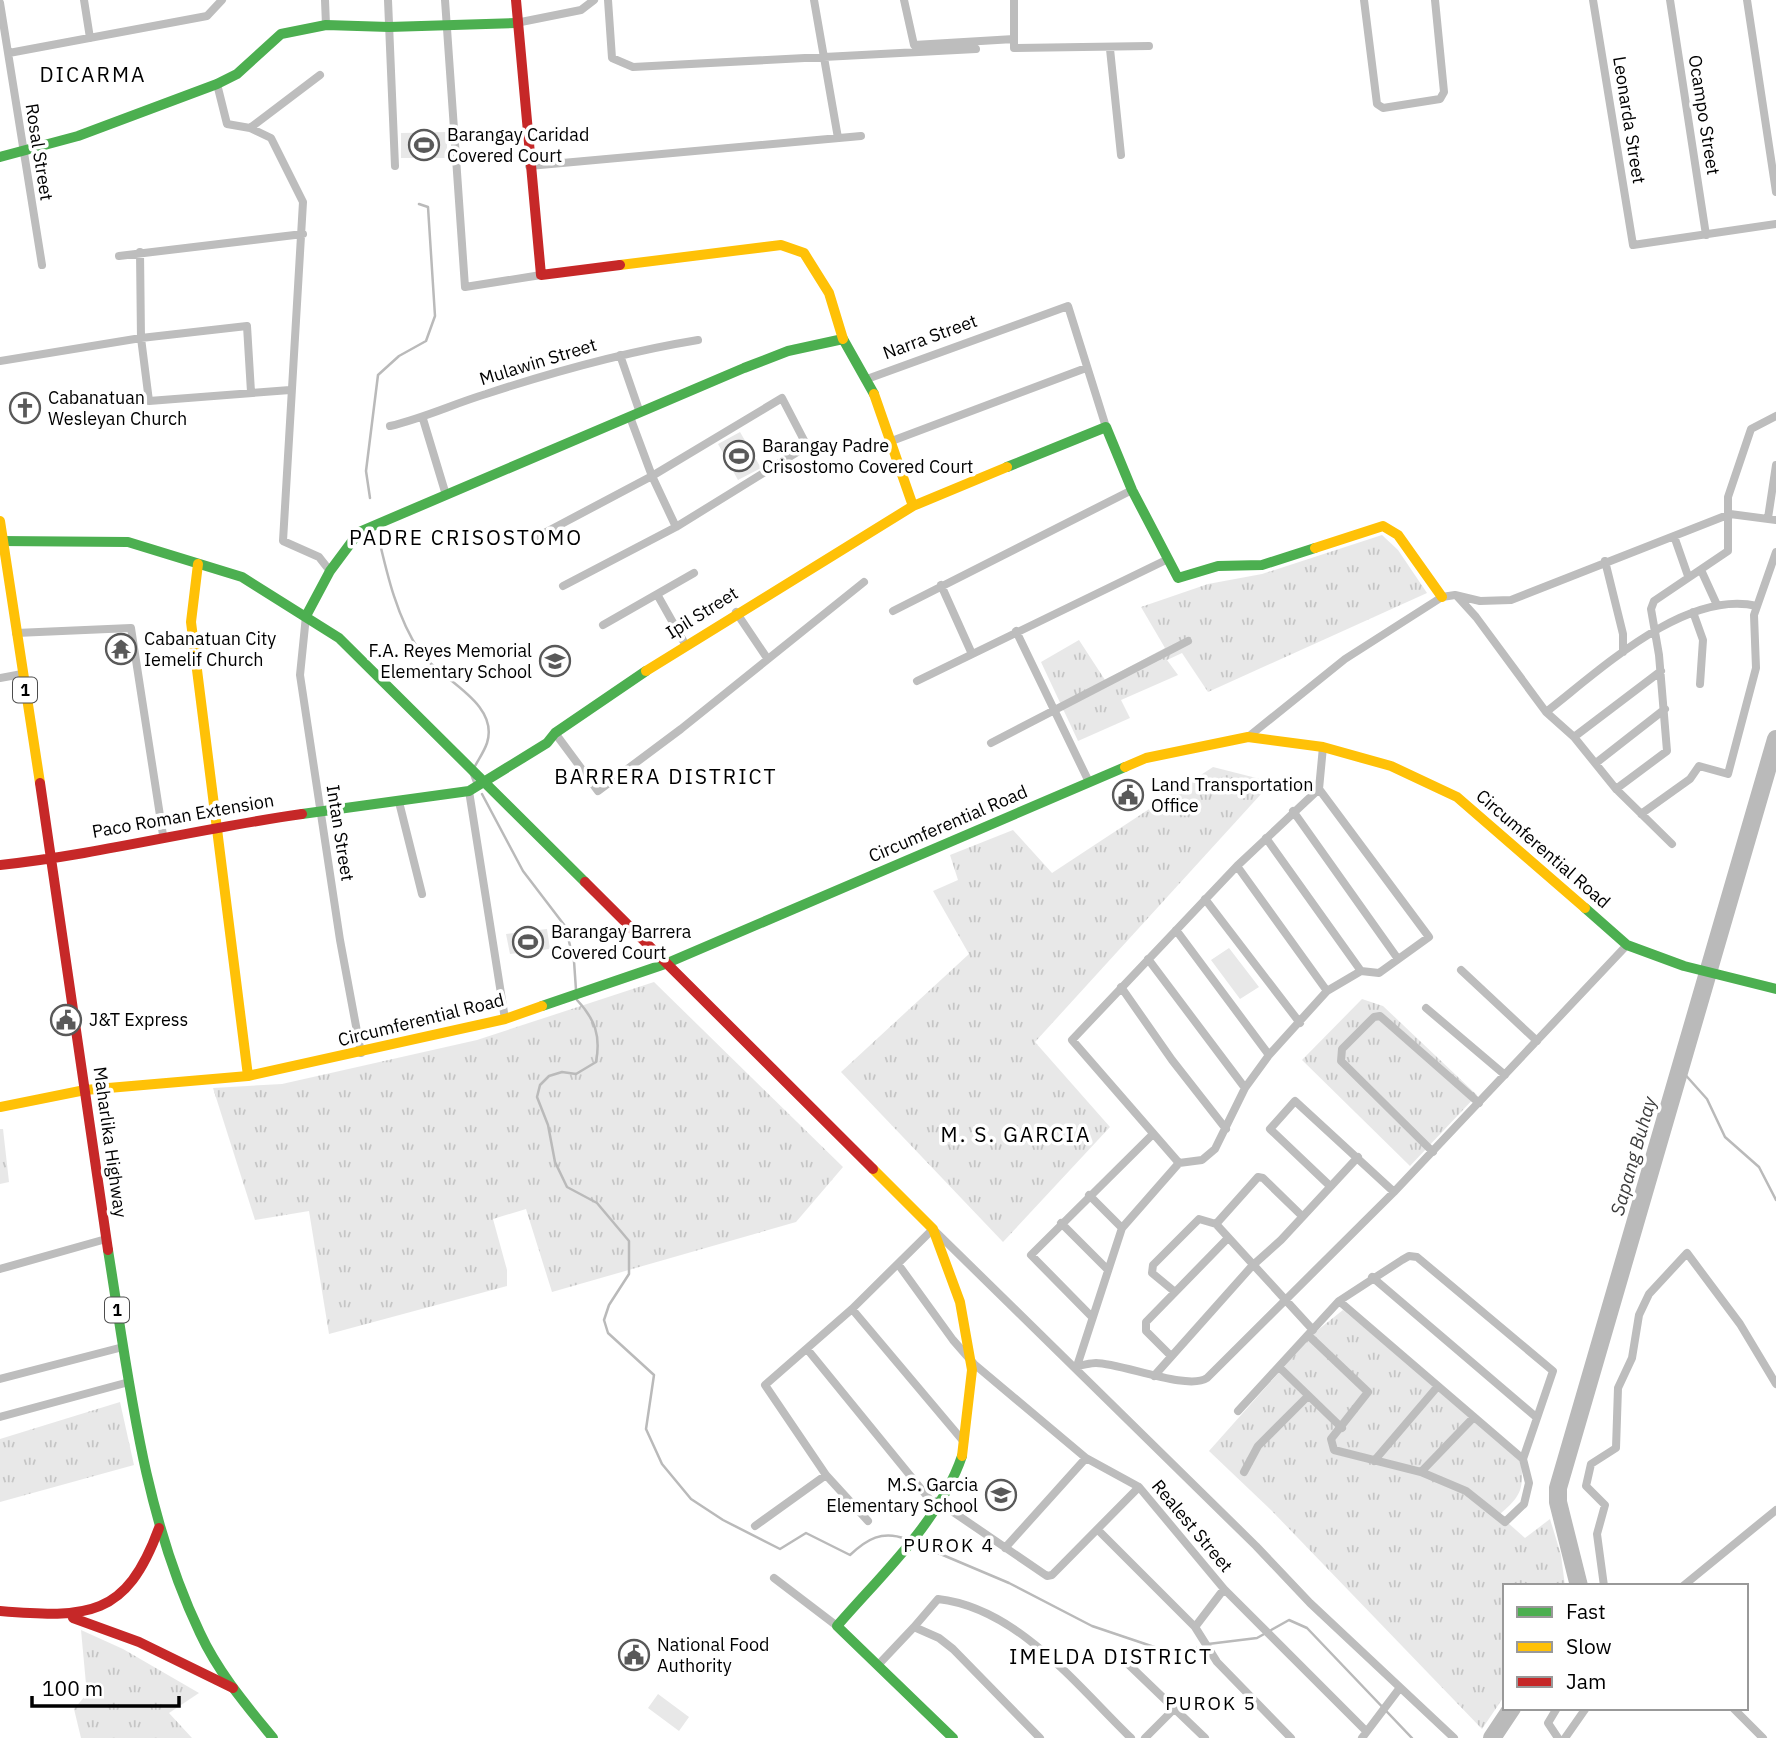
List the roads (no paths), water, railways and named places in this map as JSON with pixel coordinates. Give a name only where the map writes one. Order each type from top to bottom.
[{"type":"street","points":[[84,0],[90,38]]},
{"type":"street","points":[[9,53],[207,16],[222,0]]},
{"type":"street","points":[[325,0],[326,25]]},
{"type":"street","points":[[388,0],[395,166]]},
{"type":"street","points":[[445,0],[465,287],[541,275],[516,0]]},
{"type":"street","points":[[0,157],[78,136],[218,83],[237,74],[281,34],[326,25],[389,27],[516,23],[580,10],[594,0]]},
{"type":"street","points":[[608,0],[612,58],[633,67],[976,49]]},
{"type":"street","points":[[814,0],[838,138]]},
{"type":"street","points":[[904,0],[914,45],[1014,39]]},
{"type":"street","points":[[1014,0],[1014,48],[1110,49],[1149,46]]},
{"type":"street","points":[[1363,0],[1377,104],[1383,108],[1440,99],[1444,92],[1435,0]]},
{"type":"street","name":"Leonarda Street","points":[[1593,0],[1633,245],[1706,235]]},
{"type":"street","name":"Ocampo Street","points":[[1670,0],[1706,235]]},
{"type":"street","points":[[1747,0],[1776,192]]},
{"type":"street","name":"Rosal Street","points":[[0,3],[41,265]]},
{"type":"street","points":[[1110,49],[1121,155]]},
{"type":"street","points":[[250,128],[320,75]]},
{"type":"street","points":[[218,83],[227,124],[250,128],[271,138],[303,202],[283,541],[319,557],[330,571]]},
{"type":"street","points":[[529,166],[861,136]]},
{"type":"street","points":[[1706,235],[1776,224]]},
{"type":"street","points":[[119,256],[303,234]]},
{"type":"street","name":"Narra Street","points":[[541,275],[781,245],[804,253],[829,293],[843,339],[854,352],[867,379],[1068,306],[1106,427],[1132,490],[1166,560]]},
{"type":"street","points":[[140,253],[142,338],[149,401],[290,390]]},
{"type":"street","points":[[0,361],[142,338],[247,326],[251,391]]},
{"type":"street","points":[[306,616],[330,571],[359,532],[395,514],[788,351],[843,339]]},
{"type":"street","name":"Mulawin Street","points":[[390,426],[423,419],[481,395],[620,355],[698,340]]},
{"type":"street","points":[[620,355],[652,476],[676,527]]},
{"type":"street","points":[[888,443],[1086,368]]},
{"type":"street","points":[[867,379],[913,506]]},
{"type":"street","points":[[533,539],[652,476],[782,398],[807,446],[676,527],[563,586]]},
{"type":"street","points":[[1616,789],[1667,751],[1661,671],[1651,609],[1654,601],[1728,551],[1731,514],[1728,497],[1751,429],[1776,416]]},
{"type":"street","points":[[423,419],[446,495]]},
{"type":"street","name":"Ipil Street","points":[[320,810],[469,791],[486,783],[547,743],[555,733],[685,644],[913,506],[1106,427]]},
{"type":"street","points":[[1248,737],[1345,659],[1442,597],[1455,594],[1480,601],[1511,600],[1731,514],[1772,519],[1776,465]]},
{"type":"street","points":[[893,611],[1132,490]]},
{"type":"street","name":"Maharlika Highway","points":[[0,521],[1,541],[53,859],[106,1239],[137,1436],[159,1528],[200,1629],[233,1688],[255,1720],[273,1738]]},
{"type":"street","points":[[917,681],[1166,560],[1178,578],[1218,566],[1262,565],[1382,526],[1398,535],[1442,597]]},
{"type":"street","points":[[1674,536],[1688,576]]},
{"type":"street","points":[[1,541],[128,542],[242,577],[339,638],[665,964],[1076,1366],[1310,1603],[1454,1738]]},
{"type":"street","points":[[1641,814],[1690,779],[1699,766],[1728,774],[1756,668],[1754,615],[1776,552]]},
{"type":"street","points":[[1605,561],[1623,634],[1623,652]]},
{"type":"street","points":[[198,564],[191,622],[248,1076]]},
{"type":"street","points":[[1701,570],[1717,605]]},
{"type":"street","points":[[603,625],[658,596],[694,573]]},
{"type":"street","points":[[555,733],[598,791],[671,737],[766,658],[864,582]]},
{"type":"street","points":[[941,585],[972,654]]},
{"type":"street","points":[[1455,594],[1476,617],[1546,712],[1574,737],[1616,789],[1672,844]]},
{"type":"street","points":[[658,596],[685,644]]},
{"type":"street","points":[[1546,712],[1623,652],[1693,612],[1717,605],[1745,603],[1757,606]]},
{"type":"street","points":[[736,612],[766,658]]},
{"type":"street","points":[[1693,612],[1703,640],[1700,684]]},
{"type":"street","name":"Intan Street","points":[[306,616],[300,675],[362,1054]]},
{"type":"street","points":[[16,633],[126,627],[134,632],[163,835]]},
{"type":"street","points":[[1016,631],[1089,782]]},
{"type":"street","points":[[991,743],[1188,641]]},
{"type":"street","points":[[1574,737],[1661,671]]},
{"type":"street","points":[[0,678],[22,674]]},
{"type":"street","points":[[1596,763],[1665,709]]},
{"type":"street","name":"Circumferential Road","points":[[0,1107],[85,1090],[248,1076],[362,1054],[505,1019],[665,964],[1146,758],[1248,737],[1323,747],[1391,766],[1457,797],[1627,945],[1684,966],[1776,989]]},
{"type":"street","points":[[1076,1366],[1122,1228],[1179,1163],[1202,1160],[1215,1149],[1245,1088],[1269,1055],[1327,991],[1361,971],[1379,973],[1429,937],[1319,789],[1323,747]]},
{"type":"street","points":[[1179,1163],[1072,1040],[1237,866],[1319,789]]},
{"type":"street","points":[[469,791],[505,1019]]},
{"type":"street","points":[[399,802],[422,894]]},
{"type":"street","name":"Paco Roman Extension","points":[[0,865],[53,859],[163,835],[320,810]]},
{"type":"street","points":[[1293,811],[1398,959]]},
{"type":"street","points":[[1266,838],[1361,971]]},
{"type":"street","points":[[1237,866],[1327,991]]},
{"type":"street","points":[[1205,899],[1300,1023]]},
{"type":"street","points":[[1176,930],[1269,1055]]},
{"type":"street","points":[[1076,1366],[1097,1363],[1154,1376],[1203,1381],[1433,1152],[1627,945]]},
{"type":"street","points":[[1148,959],[1245,1088]]},
{"type":"street","points":[[1461,970],[1537,1041]]},
{"type":"street","points":[[1121,987],[1172,1060],[1226,1129]]},
{"type":"street","points":[[1426,1007],[1505,1076]]},
{"type":"street","points":[[1433,1152],[1340,1061],[1342,1049],[1374,1017],[1380,1016],[1479,1102]]},
{"type":"street","points":[[1330,1186],[1270,1129],[1292,1103],[1299,1102],[1394,1192]]},
{"type":"street","points":[[1092,1317],[1031,1255],[1153,1134]]},
{"type":"street","points":[[1154,1376],[1252,1266],[1358,1157]]},
{"type":"street","points":[[1216,1224],[1258,1177],[1263,1178],[1302,1216]]},
{"type":"street","points":[[1089,1195],[1122,1228]]},
{"type":"street","points":[[1175,1292],[1152,1273],[1153,1265],[1199,1219],[1216,1224],[1310,1332],[1368,1392],[1331,1439],[1334,1450],[1421,1472],[1466,1492],[1505,1522],[1524,1504],[1529,1483],[1523,1459],[1553,1371],[1417,1257],[1409,1256],[1372,1277],[1339,1301],[1310,1332],[1279,1367],[1238,1411]]},
{"type":"street","points":[[1061,1223],[1107,1269]]},
{"type":"street","points":[[868,1521],[826,1475],[765,1385],[852,1309],[933,1228]]},
{"type":"street","points":[[837,1626],[936,1503],[961,1461],[974,1387],[974,1364],[964,1308],[933,1228]]},
{"type":"street","points":[[0,1269],[106,1239]]},
{"type":"street","points":[[1170,1355],[1144,1327],[1227,1239]]},
{"type":"street","points":[[1604,1584],[1597,1534],[1605,1504],[1587,1486],[1591,1464],[1616,1448],[1618,1388],[1632,1358],[1639,1315],[1649,1293],[1687,1253],[1740,1324],[1776,1384]]},
{"type":"street","name":"Realest Street","points":[[898,1264],[953,1340],[974,1364],[1086,1458],[1139,1486],[1224,1588],[1364,1735]]},
{"type":"street","points":[[1372,1277],[1536,1417]]},
{"type":"street","points":[[1339,1301],[1523,1459]]},
{"type":"street","points":[[852,1309],[964,1442]]},
{"type":"street","points":[[0,1379],[123,1347]]},
{"type":"street","points":[[807,1349],[936,1503],[1041,1574],[1052,1575],[1139,1486]]},
{"type":"street","points":[[1279,1367],[1342,1428]]},
{"type":"street","points":[[0,1418],[129,1382]]},
{"type":"street","points":[[1374,1461],[1437,1386]]},
{"type":"street","points":[[1244,1472],[1258,1446],[1307,1397]]},
{"type":"street","points":[[1421,1472],[1474,1417]]},
{"type":"street","points":[[1005,1548],[1086,1458]]},
{"type":"street","points":[[755,1526],[826,1475]]},
{"type":"street","points":[[1685,1584],[1776,1510]]},
{"type":"street","points":[[0,1611],[67,1615],[97,1610],[125,1592],[144,1567],[159,1528]]},
{"type":"street","points":[[1098,1530],[1195,1627],[1217,1662],[1292,1738]]},
{"type":"street","points":[[775,1578],[837,1626],[953,1738]]},
{"type":"street","points":[[1195,1627],[1224,1588]]},
{"type":"street","points":[[879,1664],[939,1600],[953,1601],[996,1618],[1036,1646],[1131,1738]]},
{"type":"street","points":[[67,1615],[139,1642],[233,1688]]},
{"type":"street","points":[[914,1627],[939,1638],[953,1649],[1040,1738]]},
{"type":"street","points":[[1127,1664],[1206,1738]]},
{"type":"street","points":[[1364,1735],[1399,1689]]},
{"type":"street","points":[[1145,1738],[1175,1707]]},
{"type":"street","points":[[1556,1710],[1548,1723],[1558,1738]]},
{"type":"street","points":[[1565,1738],[1585,1710]]},
{"type":"street","points":[[1735,1710],[1763,1738]]},
{"type":"waterway","points":[[370,498],[366,471],[378,375],[399,356],[426,341],[435,316],[428,207],[419,204]]},
{"type":"waterway","points":[[378,535],[394,595],[412,639],[429,662],[466,692],[485,715],[489,728],[487,743],[474,768]]},
{"type":"waterway","name":"Sapang Buhay","points":[[1578,1584],[1558,1502],[1558,1488],[1776,739]]},
{"type":"waterway","points":[[471,774],[474,782]]},
{"type":"waterway","points":[[482,794],[523,871],[565,926],[574,961],[576,990]]},
{"type":"waterway","points":[[577,1000],[595,1028],[598,1044],[596,1062],[576,1074],[562,1072],[549,1076],[540,1085],[537,1097],[548,1125],[555,1162],[567,1187],[597,1203],[629,1241],[629,1274],[609,1305],[604,1320],[608,1333],[654,1375],[646,1429],[662,1464],[691,1499],[723,1520],[780,1549],[806,1533],[850,1555],[875,1538],[890,1535],[906,1539]]},
{"type":"waterway","points":[[1681,1070],[1707,1099],[1725,1137],[1759,1167],[1776,1200]]},
{"type":"waterway","points":[[912,1542],[1009,1583],[1092,1626],[1178,1655],[1197,1648]]},
{"type":"waterway","points":[[1208,1644],[1257,1638],[1289,1620],[1307,1628],[1412,1738]]},
{"type":"waterway","name":"Sapang Buhay","points":[[1492,1738],[1511,1710]]},
{"type":"place","name":"Barangay Caridad Covered Court","points":[[424,145]]},
{"type":"place","name":"Cabanatuan Wesleyan Church","points":[[25,408]]},
{"type":"place","name":"Barangay Padre Crisostomo Covered Court","points":[[739,456]]},
{"type":"place","name":"Cabanatuan City Iemelif Church","points":[[121,649]]},
{"type":"place","name":"F.A. Reyes Memorial Elementary School","points":[[555,661]]},
{"type":"place","name":"Land Transportation Office","points":[[1128,795]]},
{"type":"place","name":"Barangay Barrera Covered Court","points":[[528,942]]},
{"type":"place","name":"J&T Express","points":[[66,1020]]},
{"type":"place","name":"M.S. Garcia Elementary School","points":[[1001,1495]]},
{"type":"place","name":"National Food Authority","points":[[634,1655]]},
{"type":"district","name":"DICARMA","points":[[93,75]]},
{"type":"district","name":"PADRE CRISOSTOMO","points":[[466,538]]},
{"type":"district","name":"BARRERA DISTRICT","points":[[666,777]]},
{"type":"district","name":"M. S. GARCIA","points":[[1016,1135]]},
{"type":"district","name":"PUROK 4","points":[[949,1545]]},
{"type":"district","name":"IMELDA DISTRICT","points":[[1111,1657]]},
{"type":"district","name":"PUROK 5","points":[[1211,1703]]}]
